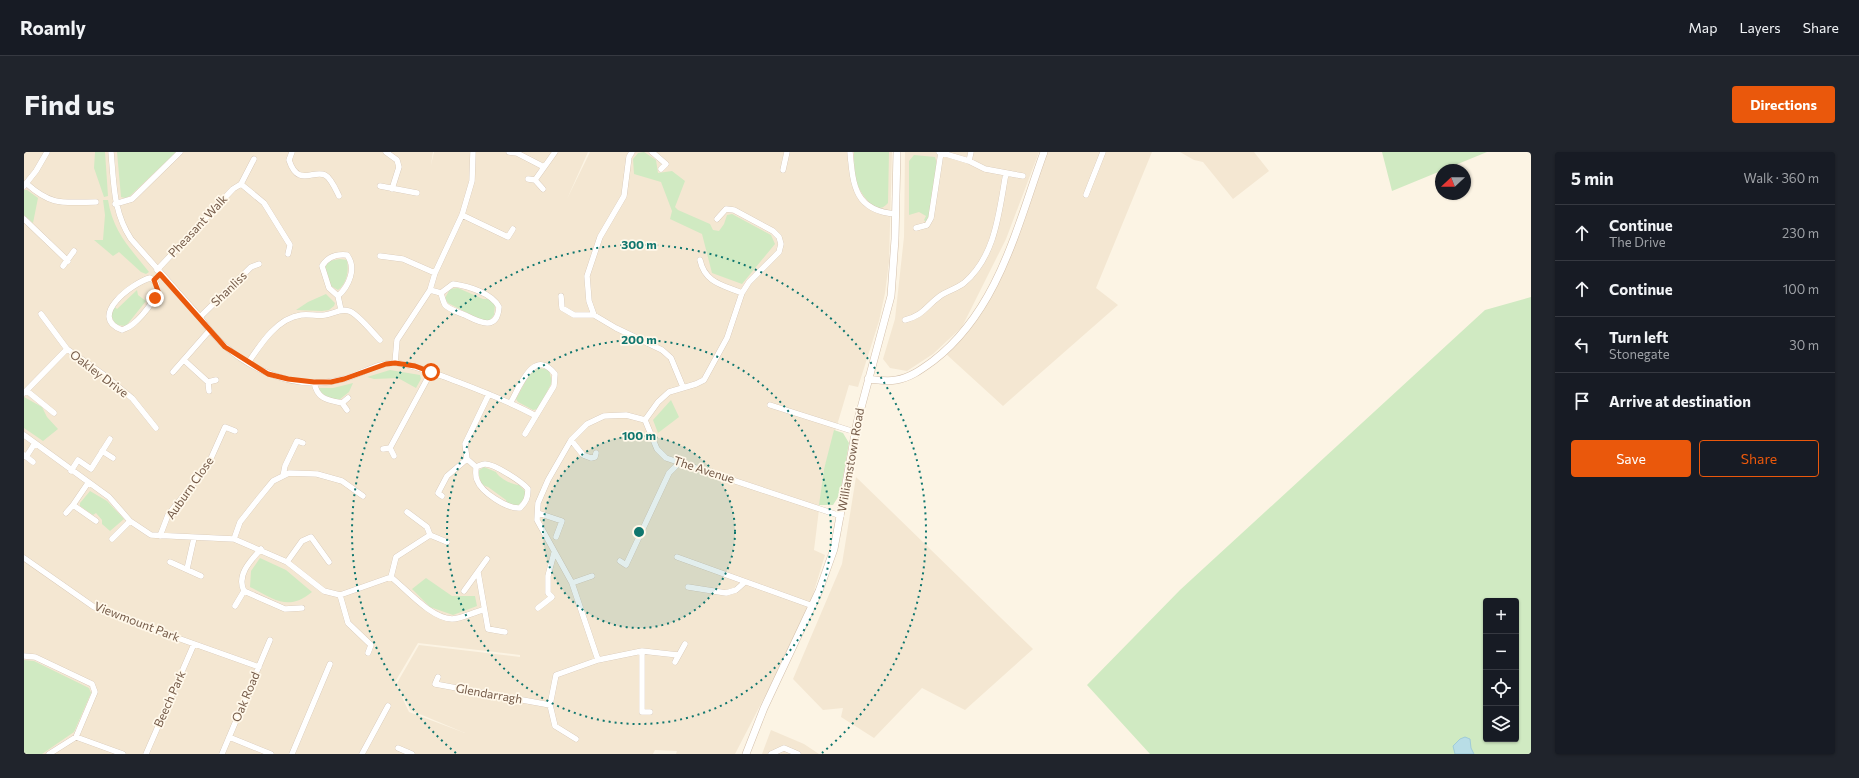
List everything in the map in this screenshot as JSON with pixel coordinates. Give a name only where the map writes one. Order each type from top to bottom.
[{"type":"street","points":[[47,152],[25,185],[51,201],[96,202]]},
{"type":"street","points":[[111,152],[115,204],[122,225],[159,272],[200,317],[209,331],[225,347],[248,363],[268,374],[288,379],[314,382],[344,379],[386,364],[395,363],[415,366],[511,402],[536,416]]},
{"type":"street","points":[[115,204],[132,199],[180,152]]},
{"type":"street","points":[[292,152],[289,160],[291,166],[296,172],[304,177],[320,174],[326,176],[339,196]]},
{"type":"street","points":[[386,152],[397,160],[399,167],[392,189]]},
{"type":"street","points":[[395,363],[397,340],[430,290],[435,273],[462,215],[472,181],[473,152]]},
{"type":"street","points":[[509,152],[517,153],[544,167]]},
{"type":"street","points":[[535,180],[555,152]]},
{"type":"street","points":[[594,315],[589,301],[587,276],[600,237],[624,196],[628,157],[632,152]]},
{"type":"street","points":[[652,152],[666,164],[661,169]]},
{"type":"street","points":[[783,170],[787,152]]},
{"type":"street","points":[[850,152],[853,183],[858,195],[870,207],[884,213],[896,214]]},
{"type":"street","name":"Williamstown Road","points":[[746,754],[760,716],[813,606],[830,564],[841,516],[855,432],[891,296],[896,214],[897,152]]},
{"type":"street","points":[[916,228],[926,226],[931,218],[940,152],[969,161],[985,169],[1022,176]]},
{"type":"street","points":[[969,161],[971,152]]},
{"type":"street","points":[[868,379],[892,381],[910,376],[944,351],[969,326],[985,300],[1009,252],[1044,152]]},
{"type":"street","points":[[1086,195],[1103,152]]},
{"type":"street","name":"Pheasant Walk","points":[[154,280],[159,272],[233,189],[241,184],[254,159]]},
{"type":"street","points":[[905,320],[918,317],[938,297],[963,284],[977,269],[989,249],[998,219],[1006,173]]},
{"type":"street","points":[[528,180],[535,180],[543,188]]},
{"type":"street","points":[[241,184],[264,203],[290,245],[288,254]]},
{"type":"street","points":[[380,186],[418,193]]},
{"type":"street","points":[[598,660],[572,583],[537,520],[538,503],[548,480],[571,440],[587,424],[604,416],[626,415],[645,420],[658,402],[669,392],[696,384],[704,380],[710,372],[727,338],[742,293],[749,282],[779,252],[781,244],[779,237],[773,231],[734,210],[726,209],[717,219]]},
{"type":"street","points":[[462,215],[508,237],[513,228]]},
{"type":"street","points":[[24,218],[68,261]]},
{"type":"street","points":[[63,266],[74,251]]},
{"type":"street","points":[[338,296],[348,283],[352,265],[348,255],[340,255],[327,259],[322,266],[329,288],[338,296],[341,310]]},
{"type":"street","points":[[380,256],[402,258],[435,273]]},
{"type":"street","points":[[700,260],[702,269],[709,279],[742,293]]},
{"type":"street","name":"Shanliss","points":[[200,317],[251,267],[259,264]]},
{"type":"street","points":[[150,278],[154,280],[158,291],[155,298],[134,324],[122,330],[113,325],[109,318],[109,311],[122,295],[137,283],[150,278]]},
{"type":"street","points":[[453,284],[462,285],[492,297],[499,307],[499,314],[492,322],[480,323],[450,309],[443,300],[441,293],[453,284]]},
{"type":"street","points":[[430,290],[441,293]]},
{"type":"street","points":[[561,296],[562,308],[574,315],[594,315],[616,328],[662,350],[671,358],[683,387]]},
{"type":"street","points":[[248,363],[264,340],[288,319],[300,315],[327,315],[341,310],[350,311],[380,340]]},
{"type":"street","points":[[41,314],[67,348]]},
{"type":"street","points":[[173,372],[185,361],[187,355],[209,331]]},
{"type":"street","name":"Oakley Drive","points":[[25,392],[67,348],[132,398],[156,428]]},
{"type":"street","points":[[185,361],[208,382],[209,391]]},
{"type":"street","points":[[511,402],[528,372],[543,364],[550,367],[555,374],[556,380],[525,434]]},
{"type":"street","points":[[383,450],[390,448],[431,372]]},
{"type":"street","points":[[208,382],[216,380]]},
{"type":"street","points":[[314,382],[318,395],[322,398],[342,403],[347,410]]},
{"type":"street","points":[[25,392],[54,412]]},
{"type":"street","points":[[476,468],[467,459],[465,444],[489,394]]},
{"type":"street","points":[[342,403],[348,398]]},
{"type":"street","points":[[770,405],[855,432]]},
{"type":"street","name":"The Avenue","points":[[645,420],[657,449],[666,458],[841,516]]},
{"type":"street","name":"Auburn Close","points":[[160,536],[168,515],[208,465],[225,427],[235,431]]},
{"type":"street","points":[[24,435],[71,471],[109,497],[130,521],[151,535],[234,539],[261,549],[287,562],[324,591],[340,595],[391,577]]},
{"type":"street","points":[[71,471],[78,460],[91,469],[110,439]]},
{"type":"street","points":[[571,440],[583,455],[591,458],[595,457],[596,453]]},
{"type":"street","points":[[283,476],[285,466],[297,441],[303,443]]},
{"type":"street","points":[[33,462],[25,456],[35,444]]},
{"type":"street","points":[[390,448],[394,456]]},
{"type":"street","points":[[102,452],[113,458]]},
{"type":"street","points":[[442,496],[438,493],[447,476],[467,459]]},
{"type":"street","points":[[620,561],[626,565],[669,473],[680,462]]},
{"type":"street","points":[[485,464],[493,466],[523,483],[528,490],[528,498],[520,508],[507,507],[481,487],[475,475],[476,468],[485,464]]},
{"type":"street","points":[[234,539],[240,522],[273,481],[289,473],[317,474],[342,481],[363,496]]},
{"type":"street","points":[[66,513],[88,483]]},
{"type":"street","points":[[73,505],[96,521]]},
{"type":"street","points":[[407,512],[427,527],[430,535],[447,542]]},
{"type":"street","points":[[538,513],[562,521],[556,537]]},
{"type":"street","points":[[112,539],[130,521]]},
{"type":"street","points":[[391,577],[396,557],[430,535]]},
{"type":"street","points":[[287,562],[302,542],[311,537],[329,562]]},
{"type":"street","points":[[187,569],[194,538]]},
{"type":"street","points":[[261,549],[245,567],[242,586],[244,591],[285,609],[302,608]]},
{"type":"street","points":[[538,608],[552,597],[548,593],[548,576],[554,553]]},
{"type":"street","points":[[677,557],[813,606]]},
{"type":"street","name":"Viewmount Park","points":[[24,558],[94,607],[259,667]]},
{"type":"street","points":[[464,591],[487,559]]},
{"type":"street","points":[[170,562],[201,576]]},
{"type":"street","points":[[478,572],[483,610],[488,628],[504,632]]},
{"type":"street","points":[[572,583],[592,576]]},
{"type":"street","points":[[391,577],[427,610],[441,616],[453,619],[483,610]]},
{"type":"street","points":[[688,587],[726,593],[736,590],[745,582]]},
{"type":"street","points":[[235,606],[244,591]]},
{"type":"street","points":[[340,595],[348,623],[371,645],[368,653]]},
{"type":"street","name":"Oak Road","points":[[222,754],[270,640]]},
{"type":"street","name":"Beech Park","points":[[146,754],[194,644]]},
{"type":"street","points":[[675,662],[685,644]]},
{"type":"street","points":[[642,651],[642,712],[650,712]]},
{"type":"street","points":[[576,739],[555,726],[550,705],[556,675],[598,660],[642,651],[678,655]]},
{"type":"street","points":[[24,656],[35,657],[92,684],[95,692],[76,737],[49,754]]},
{"type":"street","points":[[292,754],[330,664]]},
{"type":"street","name":"Glendarragh","points":[[438,677],[436,684],[550,705]]},
{"type":"street","points":[[362,754],[388,706]]},
{"type":"street","points":[[76,737],[124,754]]},
{"type":"street","points":[[229,737],[271,754]]},
{"type":"street","points":[[398,748],[412,754]]},
{"type":"street","points":[[771,754],[784,748],[798,754]]},
{"type":"shaded area","points":[[24,152],[433,152],[431,165],[434,152],[588,152],[567,199],[590,152],[892,152],[889,262],[885,293],[879,321],[858,387],[849,385],[824,469],[814,550],[825,555],[811,601],[792,644],[735,754],[676,754],[677,751],[655,750],[653,754],[24,754]],"holes":[[[418,643],[520,655],[520,657],[419,645],[397,683],[410,710],[465,733],[409,712],[395,682]]]},
{"type":"shaded area","points":[[905,152],[1039,152],[1006,239],[962,327],[933,354],[907,371],[890,368],[883,359],[895,319],[904,237]]},
{"type":"shaded area","points":[[1047,152],[1152,152],[1096,288],[1118,305],[1003,406],[946,354],[975,322],[992,294]]},
{"type":"shaded area","points":[[1180,152],[1254,152],[1269,171],[1233,199],[1203,162],[1194,160]]},
{"type":"shaded area","points":[[856,477],[1033,649],[965,710],[922,688],[874,738],[841,717],[843,708],[823,710],[793,679],[842,564]]},
{"type":"shaded area","points":[[771,730],[804,744],[819,754],[762,754]]},
{"type":"green space","points":[[95,152],[105,152],[108,196],[104,197],[94,168]]},
{"type":"green space","points":[[117,152],[176,152],[130,196],[125,198],[121,197]]},
{"type":"green space","points":[[644,152],[656,160],[658,173],[672,171],[685,181],[675,207],[678,210],[710,224],[713,230],[719,231],[724,224],[727,215],[732,214],[771,235],[775,244],[742,284],[712,273],[702,234],[670,219],[672,211],[661,182],[634,174],[633,159],[638,153]]},
{"type":"green space","points":[[854,152],[889,152],[888,203],[883,207],[880,208],[872,205],[859,189],[855,178]]},
{"type":"green space","points":[[1382,152],[1487,152],[1458,164],[1435,164],[1435,173],[1392,191]]},
{"type":"green space","points":[[914,155],[935,157],[937,164],[929,216],[926,222],[924,220],[926,216],[919,212],[909,215],[909,161]]},
{"type":"green space","points":[[24,190],[27,190],[38,198],[33,223],[24,215]]},
{"type":"green space","points":[[103,200],[108,200],[110,211],[118,231],[149,272],[146,274],[141,272],[119,252],[113,256],[94,240],[103,240],[105,215]]},
{"type":"green space","points":[[340,259],[347,260],[348,268],[347,276],[338,290],[331,286],[325,267],[329,261]]},
{"type":"green space","points":[[458,288],[483,299],[489,299],[495,305],[494,315],[490,320],[483,321],[448,303],[445,298],[450,289]]},
{"type":"green space","points":[[137,290],[138,295],[146,301],[126,326],[116,325],[112,316],[113,309],[115,307],[117,309]]},
{"type":"green space","points":[[326,294],[335,303],[329,310],[296,310],[308,302]]},
{"type":"green space","points":[[1531,297],[1531,754],[1150,754],[1087,685],[1180,590],[1485,310]]},
{"type":"green space","points":[[539,368],[549,370],[552,382],[538,409],[533,410],[518,402],[516,399],[529,375]]},
{"type":"green space","points":[[390,370],[420,375],[421,379],[416,388],[398,378],[374,379],[367,377]]},
{"type":"green space","points":[[353,383],[349,392],[339,400],[322,396],[319,392],[319,388],[333,388]]},
{"type":"green space","points":[[24,397],[42,407],[47,417],[58,429],[43,441],[24,428]]},
{"type":"green space","points":[[671,400],[679,417],[658,433],[653,420]]},
{"type":"green space","points":[[834,430],[843,433],[849,443],[840,494],[833,505],[819,505],[824,469]]},
{"type":"green space","points":[[484,467],[496,472],[506,481],[519,485],[525,491],[524,498],[521,503],[517,506],[507,503],[506,500],[481,483],[478,471]]},
{"type":"green space","points":[[90,491],[107,501],[124,519],[110,531],[102,524],[102,520],[96,513],[93,515],[80,506],[80,503]]},
{"type":"green space","points":[[260,558],[286,570],[312,592],[296,601],[281,602],[250,587],[251,571]]},
{"type":"green space","points":[[426,578],[452,596],[475,596],[477,606],[453,615],[430,607],[412,589]]},
{"type":"green space","points":[[24,660],[34,661],[89,688],[91,693],[74,732],[42,754],[24,754]]},
{"type":"water","points":[[1465,737],[1470,739],[1471,748],[1474,754],[1455,754],[1453,746],[1460,739]]},
{"type":"route","points":[[155,298],[158,291],[154,280],[160,274],[200,317],[209,331],[225,347],[248,363],[268,374],[288,379],[331,382],[386,364],[395,363],[415,366],[431,372]]}]
